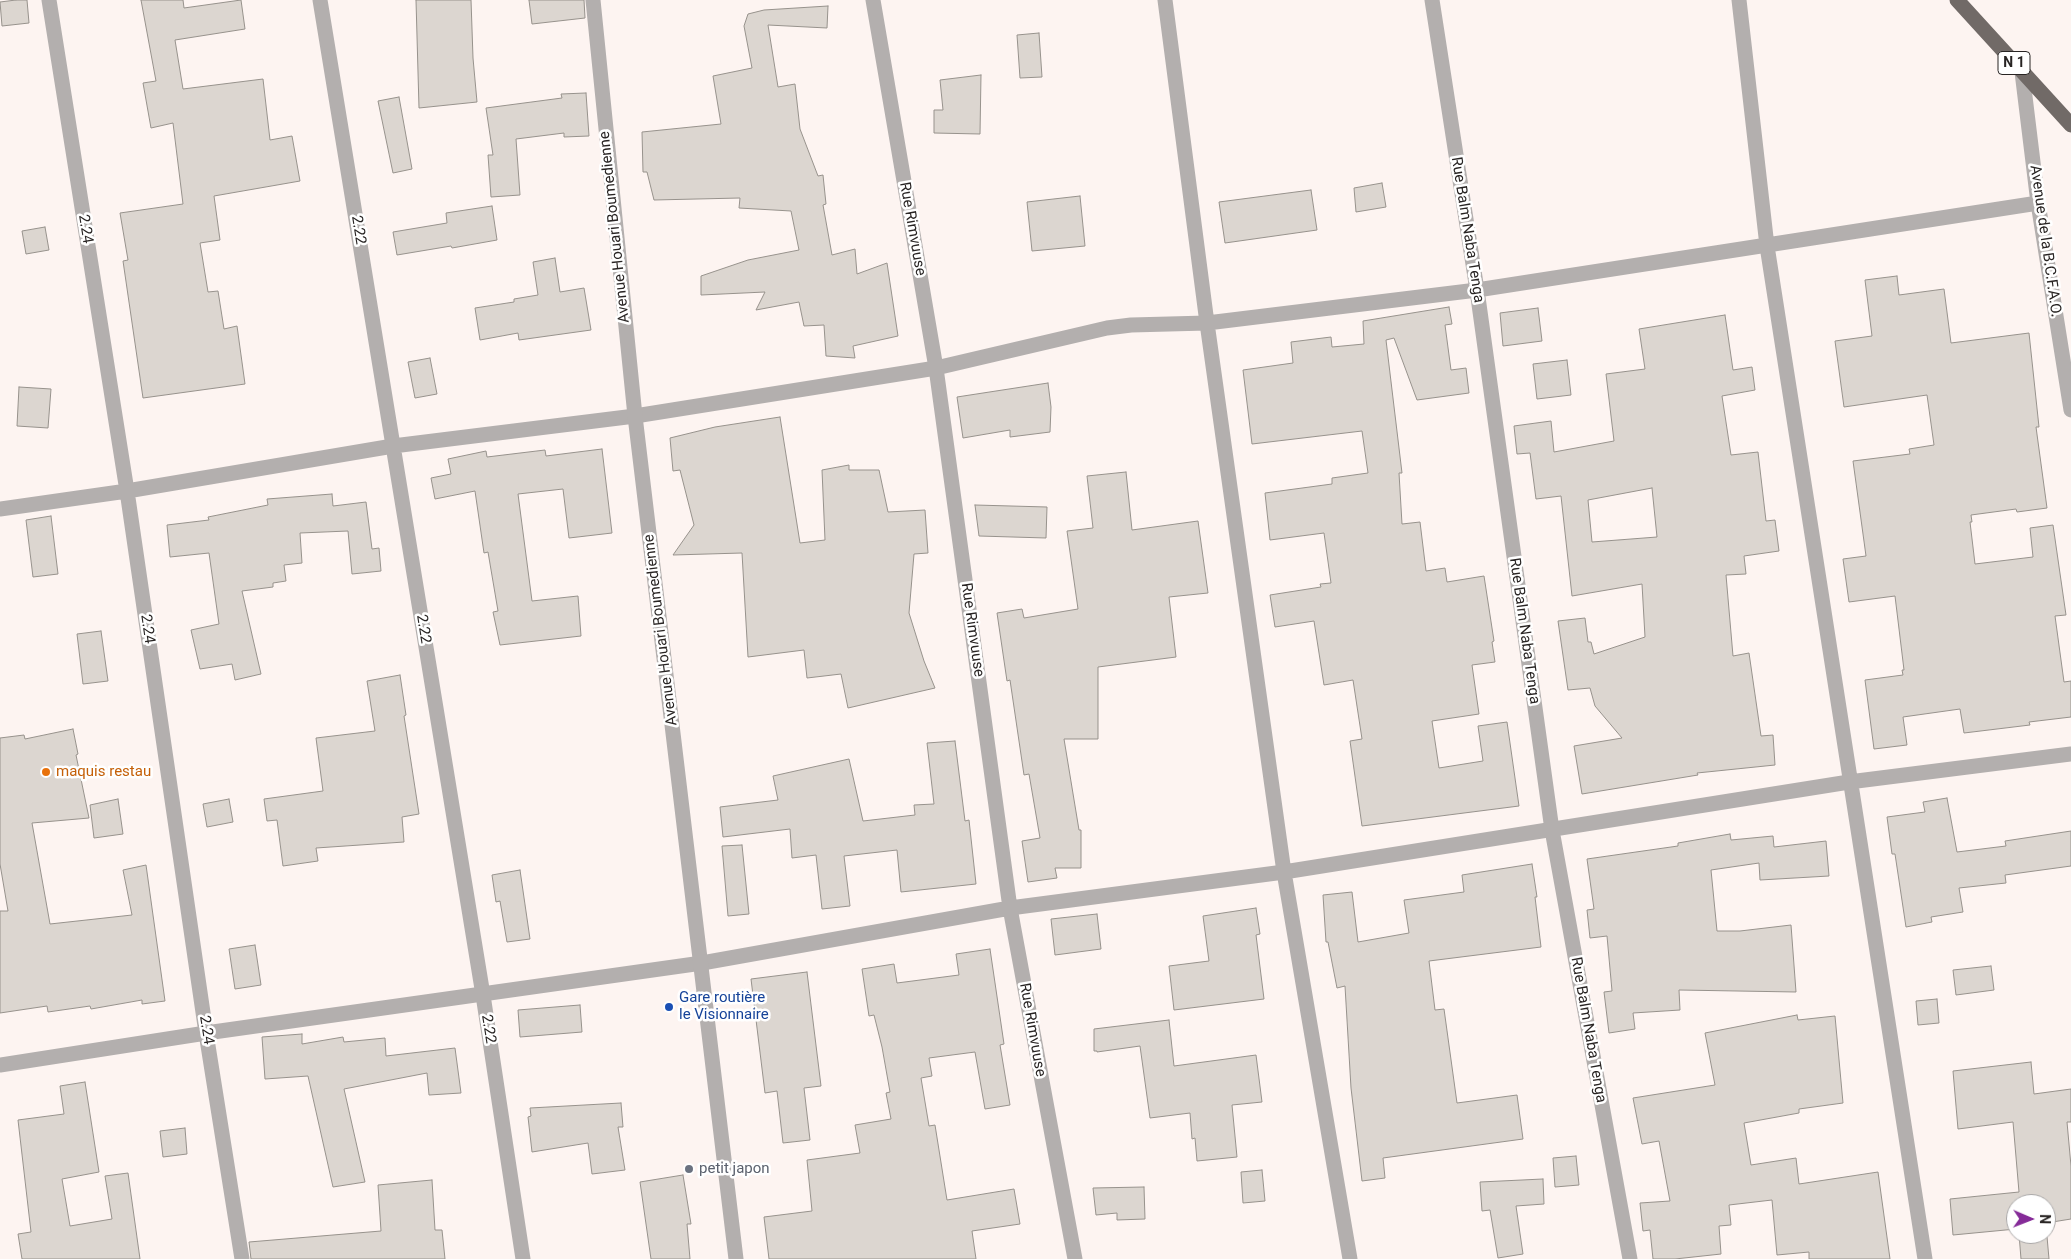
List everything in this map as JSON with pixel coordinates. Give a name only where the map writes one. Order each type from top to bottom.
[{"type":"highway","name":"N 1","points":[[1957,0],[2071,124]]},
{"type":"street","name":"2.24","points":[[48,0],[127,491],[206,1033],[242,1259]]},
{"type":"street","name":"2.22","points":[[320,0],[483,995],[523,1259]]},
{"type":"street","name":"Avenue Houari Boumedienne","points":[[593,0],[635,416],[736,1259]]},
{"type":"street","name":"Rue Rimvuuse","points":[[873,0],[936,368],[1010,908],[1074,1259]]},
{"type":"street","points":[[1165,0],[1207,324],[1284,872],[1350,1259]]},
{"type":"street","name":"Rue Balm Naba Tenga","points":[[1432,0],[1477,290],[1552,830],[1630,1259]]},
{"type":"street","points":[[1739,0],[1767,246],[1849,782],[1925,1259]]},
{"type":"street","name":"Avenue de la B.C.F.A.O.","points":[[2022,72],[2038,203],[2071,410]]},
{"type":"street","points":[[0,509],[127,491],[394,446],[635,416],[936,368],[1107,328],[1131,325],[1207,324],[1477,290],[2038,203]]},
{"type":"street","points":[[0,1065],[206,1033],[702,963],[1010,908],[1284,872],[1849,782],[2071,754]]},
{"type":"building","points":[[27,0],[29,23],[2,26],[0,2]]},
{"type":"building","points":[[141,0],[183,0],[184,8],[241,0],[245,29],[175,40],[183,89],[263,79],[270,140],[292,136],[300,181],[214,196],[220,240],[200,243],[208,292],[218,291],[224,329],[237,326],[245,384],[143,398],[123,261],[128,260],[120,213],[183,204],[173,123],[151,128],[143,83],[156,81]]},
{"type":"building","points":[[416,0],[471,0],[477,102],[419,108]]},
{"type":"building","points":[[529,0],[584,0],[585,18],[532,24]]},
{"type":"building","points":[[828,6],[827,28],[768,25],[778,87],[795,84],[800,129],[818,176],[823,175],[826,204],[823,205],[832,255],[855,249],[857,274],[887,263],[898,336],[853,346],[855,358],[826,356],[824,325],[804,326],[799,302],[756,310],[765,292],[701,295],[701,276],[748,260],[799,250],[791,211],[739,208],[740,198],[654,200],[647,172],[643,172],[642,132],[721,124],[713,76],[752,68],[744,26],[748,14],[764,10]]},
{"type":"building","points":[[1039,33],[1042,77],[1020,78],[1017,35]]},
{"type":"building","points":[[981,75],[980,134],[934,133],[934,110],[943,110],[940,80]]},
{"type":"building","points":[[586,93],[589,136],[564,137],[564,133],[516,139],[520,195],[491,197],[488,155],[493,155],[486,108],[562,98],[561,94]]},
{"type":"building","points":[[399,97],[412,169],[393,173],[378,101]]},
{"type":"building","points":[[1382,183],[1386,207],[1356,212],[1354,188]]},
{"type":"building","points":[[1311,190],[1317,230],[1225,243],[1219,202]]},
{"type":"building","points":[[1080,196],[1085,246],[1032,251],[1027,202]]},
{"type":"building","points":[[492,206],[497,240],[397,255],[393,232],[447,223],[446,213]]},
{"type":"building","points":[[45,227],[49,250],[26,254],[22,231]]},
{"type":"building","points":[[555,258],[560,292],[584,288],[591,330],[519,340],[518,333],[480,340],[475,308],[514,302],[514,299],[538,295],[533,262]]},
{"type":"building","points":[[1897,276],[1899,295],[1944,289],[1951,343],[2029,333],[2039,427],[2036,427],[2047,508],[2017,512],[2016,509],[1971,515],[1972,522],[1970,522],[1975,564],[2033,557],[2030,528],[2053,525],[2066,615],[2055,616],[2064,682],[2071,681],[2071,717],[2029,722],[2030,725],[1964,733],[1960,709],[1903,717],[1907,745],[1874,749],[1865,680],[1903,675],[1902,670],[1904,670],[1895,596],[1849,602],[1843,559],[1866,556],[1853,461],[1910,454],[1909,449],[1934,445],[1927,395],[1844,407],[1835,341],[1872,336],[1865,280]]},
{"type":"building","points":[[1449,307],[1452,324],[1445,325],[1451,370],[1466,368],[1469,393],[1417,400],[1394,338],[1386,340],[1402,473],[1399,473],[1402,524],[1420,522],[1426,571],[1445,568],[1447,582],[1484,576],[1494,641],[1492,642],[1495,662],[1472,665],[1479,714],[1432,721],[1439,768],[1483,761],[1478,726],[1507,722],[1519,806],[1362,826],[1350,741],[1362,739],[1353,680],[1324,685],[1314,621],[1275,627],[1270,595],[1321,587],[1320,584],[1331,583],[1324,533],[1270,540],[1265,493],[1332,484],[1332,478],[1368,473],[1362,431],[1252,444],[1243,370],[1293,363],[1291,342],[1331,337],[1332,347],[1364,344],[1363,321]]},
{"type":"building","points":[[1538,308],[1542,341],[1503,346],[1500,313]]},
{"type":"building","points":[[1725,315],[1733,370],[1752,367],[1755,390],[1722,396],[1731,455],[1758,452],[1766,521],[1775,520],[1779,551],[1744,556],[1746,574],[1726,575],[1733,656],[1749,653],[1761,736],[1773,735],[1775,765],[1697,773],[1698,775],[1582,794],[1574,746],[1622,738],[1595,706],[1590,688],[1568,690],[1558,621],[1585,618],[1588,642],[1591,642],[1594,654],[1645,637],[1642,584],[1572,596],[1561,496],[1536,499],[1530,453],[1517,454],[1514,426],[1551,421],[1554,452],[1614,441],[1606,374],[1645,369],[1639,329]],"holes":[[[1652,488],[1657,537],[1592,542],[1588,500]]]},
{"type":"building","points":[[430,358],[437,394],[415,398],[408,362]]},
{"type":"building","points":[[1567,360],[1571,395],[1537,399],[1533,364]]},
{"type":"building","points":[[1048,383],[1051,407],[1050,432],[1010,437],[1010,430],[963,438],[957,397]]},
{"type":"building","points":[[19,387],[51,389],[48,428],[17,426]]},
{"type":"building","points":[[780,417],[800,543],[825,540],[822,470],[849,465],[849,470],[879,470],[888,512],[925,510],[928,553],[914,554],[909,613],[924,661],[935,688],[848,708],[841,674],[807,678],[804,650],[748,657],[742,553],[673,555],[694,525],[680,470],[673,471],[670,438],[715,427]]},
{"type":"building","points":[[602,449],[612,533],[569,538],[563,489],[518,494],[532,601],[578,596],[581,636],[500,645],[493,612],[498,611],[488,552],[484,553],[475,491],[435,499],[431,478],[451,474],[448,459],[486,451],[487,457],[545,450],[546,456]]},
{"type":"building","points":[[1126,472],[1132,530],[1198,521],[1208,593],[1169,597],[1176,657],[1098,667],[1098,739],[1064,739],[1079,830],[1081,830],[1081,868],[1055,868],[1057,878],[1028,882],[1022,841],[1040,838],[1029,774],[1024,775],[1010,680],[1007,681],[997,613],[1022,609],[1024,618],[1078,609],[1067,531],[1093,528],[1087,476]]},
{"type":"building","points":[[332,494],[333,506],[366,502],[372,549],[379,548],[381,571],[352,574],[348,531],[300,533],[302,563],[284,565],[286,581],[273,583],[273,587],[242,591],[261,674],[235,680],[232,664],[200,669],[191,630],[219,624],[209,553],[170,557],[167,525],[209,520],[208,517],[268,505],[267,499]]},
{"type":"building","points":[[975,505],[1047,507],[1046,538],[979,536]]},
{"type":"building","points":[[51,516],[58,574],[33,577],[26,520]]},
{"type":"building","points":[[101,631],[108,681],[83,684],[77,634]]},
{"type":"building","points":[[400,675],[406,715],[404,716],[419,814],[402,817],[404,842],[316,848],[318,861],[283,866],[277,820],[267,821],[264,799],[323,791],[316,738],[375,731],[367,681]]},
{"type":"building","points":[[73,729],[78,754],[76,755],[89,818],[32,823],[50,924],[132,915],[123,870],[146,865],[165,1001],[142,1004],[142,1000],[91,1009],[90,1006],[48,1012],[47,1006],[0,1013],[0,911],[8,911],[0,864],[0,738],[24,735],[25,739]]},
{"type":"building","points":[[955,741],[965,821],[969,820],[976,884],[901,892],[897,850],[844,856],[850,906],[822,909],[816,855],[792,858],[790,829],[723,837],[720,807],[778,800],[773,776],[849,759],[863,821],[915,815],[914,805],[934,804],[927,743]]},
{"type":"building","points":[[1947,798],[1957,852],[2006,846],[2005,841],[2071,831],[2071,866],[2005,875],[2006,883],[1959,888],[1963,912],[1931,917],[1932,922],[1906,927],[1895,854],[1892,854],[1887,817],[1925,812],[1923,802]]},
{"type":"building","points":[[118,799],[123,834],[94,838],[90,805]]},
{"type":"building","points":[[229,799],[233,822],[207,827],[203,804]]},
{"type":"building","points":[[1730,834],[1731,840],[1773,836],[1774,847],[1826,841],[1829,876],[1760,880],[1759,863],[1711,870],[1717,931],[1740,931],[1791,925],[1796,992],[1679,990],[1680,1010],[1633,1013],[1635,1029],[1609,1033],[1604,992],[1612,991],[1607,936],[1590,938],[1587,910],[1594,909],[1587,859],[1678,846],[1678,843]]},
{"type":"building","points":[[742,845],[749,914],[728,916],[722,846]]},
{"type":"building","points":[[1532,864],[1541,947],[1429,961],[1435,1010],[1444,1009],[1457,1103],[1517,1095],[1523,1139],[1383,1158],[1385,1178],[1362,1181],[1351,1088],[1345,986],[1337,988],[1328,942],[1326,942],[1323,895],[1352,892],[1358,942],[1409,933],[1404,900],[1464,892],[1462,875]]},
{"type":"building","points":[[520,870],[530,939],[507,942],[500,901],[496,902],[492,875]]},
{"type":"building","points":[[1256,908],[1260,934],[1256,935],[1264,999],[1174,1010],[1169,966],[1209,961],[1203,916]]},
{"type":"building","points":[[1097,914],[1101,949],[1055,955],[1051,919]]},
{"type":"building","points":[[255,945],[261,985],[235,989],[229,949]]},
{"type":"building","points":[[990,949],[1004,1044],[1000,1045],[1010,1105],[985,1109],[975,1052],[929,1058],[932,1076],[921,1078],[929,1126],[935,1125],[947,1200],[1014,1189],[1020,1224],[972,1231],[976,1259],[769,1259],[764,1217],[812,1211],[807,1160],[860,1153],[855,1125],[891,1119],[886,1093],[890,1092],[882,1047],[874,1015],[869,1016],[862,969],[894,964],[897,983],[959,975],[956,954]]},
{"type":"building","points":[[1991,966],[1994,990],[1956,995],[1953,970]]},
{"type":"building","points":[[807,972],[821,1086],[804,1088],[810,1140],[783,1143],[777,1091],[765,1093],[751,979]]},
{"type":"building","points":[[1937,999],[1939,1023],[1918,1025],[1916,1001]]},
{"type":"building","points":[[580,1005],[582,1032],[520,1037],[518,1010]]},
{"type":"building","points":[[1797,1015],[1798,1020],[1835,1016],[1843,1103],[1799,1109],[1799,1113],[1744,1123],[1751,1165],[1796,1158],[1799,1184],[1878,1172],[1890,1259],[1809,1259],[1809,1252],[1777,1255],[1772,1200],[1729,1205],[1731,1225],[1719,1226],[1721,1254],[1675,1259],[1653,1259],[1650,1230],[1643,1231],[1640,1203],[1670,1201],[1659,1141],[1642,1144],[1633,1098],[1715,1085],[1705,1033]]},
{"type":"building","points":[[1169,1020],[1174,1066],[1256,1055],[1262,1102],[1232,1105],[1237,1157],[1197,1161],[1195,1138],[1192,1139],[1190,1113],[1150,1118],[1140,1046],[1094,1051],[1094,1029]]},
{"type":"building","points":[[302,1034],[302,1044],[343,1037],[344,1042],[385,1038],[386,1056],[455,1048],[461,1093],[429,1095],[427,1073],[344,1089],[365,1182],[333,1187],[308,1076],[265,1079],[262,1037]]},
{"type":"building","points":[[2031,1062],[2034,1094],[2071,1089],[2071,1122],[2067,1122],[2071,1166],[2071,1219],[2056,1221],[2056,1194],[2006,1194],[2006,1230],[1953,1235],[1950,1199],[2019,1192],[2013,1122],[1958,1129],[1953,1071]]},
{"type":"building","points":[[85,1082],[99,1172],[62,1179],[70,1226],[112,1219],[105,1176],[128,1173],[140,1259],[22,1259],[18,1234],[31,1232],[18,1120],[64,1114],[60,1086]]},
{"type":"building","points":[[621,1103],[623,1127],[618,1127],[625,1170],[592,1174],[588,1143],[532,1152],[528,1117],[531,1116],[530,1108]]},
{"type":"building","points":[[185,1128],[187,1154],[163,1157],[160,1131]]},
{"type":"building","points":[[1576,1156],[1579,1185],[1555,1187],[1553,1158]]},
{"type":"building","points":[[1262,1170],[1265,1201],[1243,1203],[1241,1172]]},
{"type":"building","points":[[683,1175],[691,1224],[687,1224],[690,1259],[651,1259],[640,1182]]},
{"type":"building","points":[[1543,1179],[1544,1204],[1516,1206],[1523,1254],[1498,1258],[1490,1210],[1482,1211],[1480,1182]]},
{"type":"building","points":[[432,1180],[435,1230],[442,1230],[445,1259],[251,1259],[249,1242],[381,1231],[378,1185]]},
{"type":"building","points":[[1144,1187],[1145,1219],[1117,1220],[1117,1213],[1096,1215],[1093,1188]]},
{"type":"building","points":[[2020,1244],[2048,1244],[2049,1259],[2021,1259]]},
{"type":"place","name":"maquis restau","points":[[46,772]]},
{"type":"place","name":"Gare routière le Visionnaire","points":[[669,1007]]},
{"type":"place","name":"petit japon","points":[[689,1169]]}]
